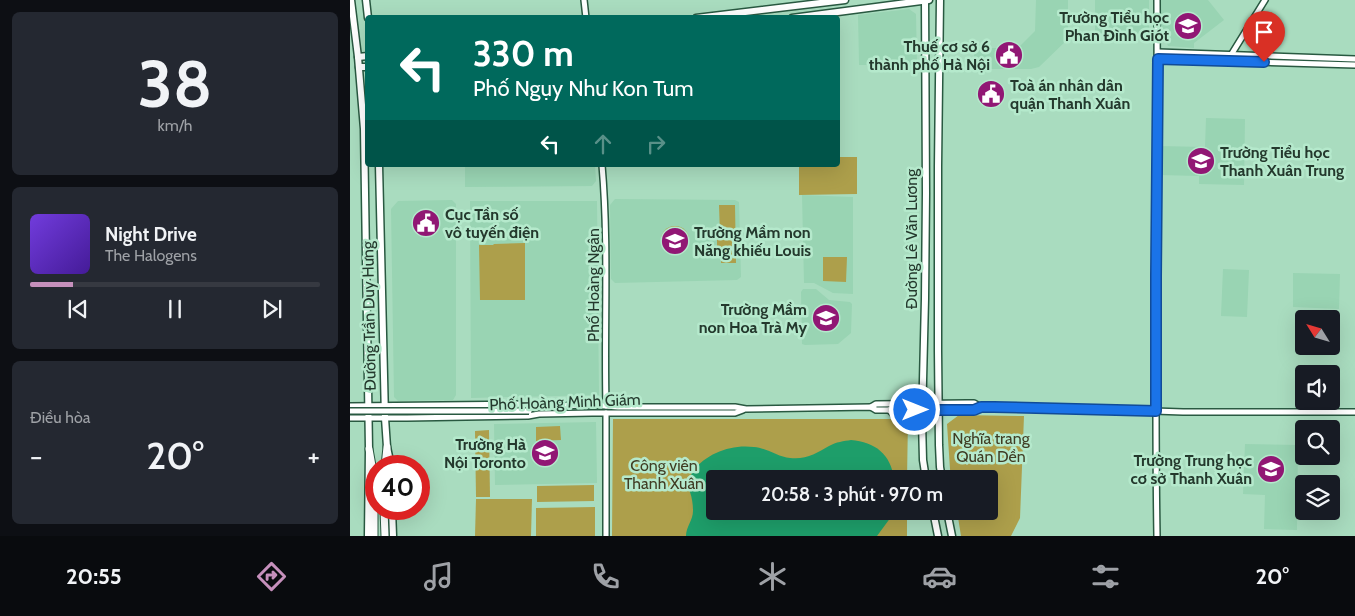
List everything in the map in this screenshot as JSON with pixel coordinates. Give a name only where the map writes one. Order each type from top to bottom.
[{"type":"highway","points":[[386,455],[387,447]]},
{"type":"highway","points":[[369,448],[374,477],[374,536]]},
{"type":"highway","points":[[384,520],[385,536]]},
{"type":"main road","name":"Đường Trần Duy Hưng","points":[[351,0],[364,129],[369,448],[368,536]]},
{"type":"main road","points":[[366,0],[368,15]]},
{"type":"main road","points":[[721,15],[845,0]]},
{"type":"main road","name":"Đường Lê Văn Lương","points":[[925,0],[926,203],[922,409],[925,470]]},
{"type":"main road","points":[[814,15],[929,0]]},
{"type":"main road","name":"Đường Lê Văn Lương","points":[[940,0],[938,213],[940,470]]},
{"type":"main road","points":[[358,56],[365,56]]},
{"type":"main road","points":[[359,68],[365,67]]},
{"type":"main road","name":"Đường Trần Duy Hưng","points":[[379,167],[381,309],[385,418],[389,455]]},
{"type":"main road","points":[[367,309],[381,309]]},
{"type":"main road","points":[[392,520],[393,536]]},
{"type":"main road","points":[[935,520],[938,536]]},
{"type":"main road","points":[[949,520],[952,536]]},
{"type":"street","points":[[584,0],[586,15]]},
{"type":"street","points":[[1157,0],[1157,536]]},
{"type":"street","points":[[1231,55],[1265,0]]},
{"type":"street","points":[[1158,52],[1355,59]]},
{"type":"street","points":[[1158,59],[1355,65]]},
{"type":"street","name":"Phố Hoàng Ngân","points":[[602,167],[606,288],[606,406]]},
{"type":"street","points":[[915,403],[915,410]]},
{"type":"street","name":"Phố Hoàng Minh Giám","points":[[350,418],[606,413],[735,413],[746,410],[871,407],[876,404],[915,403],[922,409]]},
{"type":"street","points":[[951,403],[951,410]]},
{"type":"street","points":[[889,410],[894,415],[951,403],[974,403],[981,407]]},
{"type":"street","name":"Phố Hoàng Minh Giám","points":[[350,406],[529,404],[537,406],[735,407],[746,410]]},
{"type":"street","points":[[407,418],[402,414],[402,411],[409,406]]},
{"type":"street","points":[[529,411],[537,406]]},
{"type":"street","points":[[940,406],[951,410],[974,410],[981,407],[1223,412],[1355,412]]},
{"type":"street","name":"Phố Hoàng Minh Giám","points":[[871,407],[876,410],[922,409]]},
{"type":"street","points":[[350,411],[529,411],[539,414]]},
{"type":"street","points":[[606,413],[606,536]]},
{"type":"shaded area","points":[[1036,0],[1068,0],[1068,39],[1039,67],[1031,69],[974,69],[974,48],[1018,48],[1035,31]]},
{"type":"shaded area","points":[[1095,0],[1149,0],[1149,34],[1095,34]]},
{"type":"shaded area","name":"Trường Tiểu học Phan Đình Giót","points":[[1161,0],[1208,0],[1224,20],[1194,43],[1194,48],[1168,46],[1161,30]]},
{"type":"shaded area","points":[[909,9],[916,14],[917,65],[859,65],[858,15]]},
{"type":"shaded area","name":"Trường Tiểu học Thanh Xuân Trung","points":[[1206,118],[1245,119],[1244,185],[1199,184],[1199,176],[1159,175],[1159,146],[1205,147]]},
{"type":"shaded area","points":[[465,167],[595,167],[596,181],[592,186],[465,187]]},
{"type":"shaded area","points":[[802,195],[853,197],[853,294],[833,293],[814,283],[804,283]]},
{"type":"shaded area","name":"Trường Mầm non Năng khiếu Louis","points":[[615,199],[735,200],[739,202],[741,277],[737,280],[615,283],[611,279],[610,205]]},
{"type":"shaded area","points":[[452,200],[456,204],[456,395],[453,400],[398,401],[394,397],[391,209],[398,201]]},
{"type":"shaded area","points":[[470,201],[597,201],[599,395],[471,398]]},
{"type":"shaded area","points":[[1223,269],[1249,270],[1247,317],[1221,316]]},
{"type":"shaded area","points":[[1293,273],[1340,274],[1339,309],[1293,307]]},
{"type":"shaded area","name":"Trường Mầm non Hoa Trà My","points":[[803,289],[816,289],[829,300],[850,302],[852,304],[851,333],[838,344],[802,344],[801,292]]},
{"type":"shaded area","name":"Trường Hà Nội Toronto","points":[[596,422],[597,483],[495,485],[494,424]]},
{"type":"shaded area","points":[[851,440],[867,443],[885,456],[892,470],[706,470],[706,520],[889,520],[877,536],[686,536],[693,511],[693,503],[687,486],[693,471],[705,459],[720,451],[745,446],[759,448],[786,457],[801,458],[840,442]]},
{"type":"shaded area","name":"Trường Trung học cơ sở Thanh Xuân","points":[[1245,444],[1295,445],[1295,465],[1298,465],[1298,475],[1295,475],[1295,520],[1297,520],[1297,530],[1264,529],[1265,495],[1243,494]]},
{"type":"green space","points":[[840,157],[857,157],[857,194],[799,195],[799,167],[840,167]]},
{"type":"green space","points":[[719,205],[735,205],[736,263],[721,263],[721,256],[717,256],[717,235],[720,235]]},
{"type":"green space","points":[[675,226],[685,230],[689,240],[685,250],[675,254],[665,250],[661,240],[665,230]]},
{"type":"green space","points":[[525,243],[525,300],[480,300],[479,245]]},
{"type":"green space","points":[[823,257],[847,257],[846,282],[823,281]]},
{"type":"green space","name":"Nghĩa trang Quán Dền","points":[[959,415],[1024,416],[1020,518],[1011,536],[961,536],[958,520],[998,520],[998,470],[950,470],[947,424]]},
{"type":"green space","name":"Công viên Thanh Xuân","points":[[613,419],[908,419],[907,470],[706,470],[706,520],[907,520],[907,536],[612,536]]},
{"type":"green space","points":[[560,426],[561,440],[536,441],[536,427]]},
{"type":"green space","points":[[489,430],[490,497],[476,497],[475,431]]},
{"type":"green space","points":[[594,485],[594,501],[537,502],[537,486]]},
{"type":"green space","points":[[476,499],[532,499],[531,536],[475,536]]},
{"type":"green space","points":[[595,507],[595,536],[536,536],[536,508]]},
{"type":"place","name":"Trường Tiểu học Phan Đình Giót","points":[[1188,26]]},
{"type":"place","name":"Thuế cơ sở 6 thành phố Hà Nội","points":[[1009,55]]},
{"type":"place","name":"Toà án nhân dân quận Thanh Xuân","points":[[991,94]]},
{"type":"place","name":"Trường Tiểu học Thanh Xuân Trung","points":[[1201,161]]},
{"type":"place","name":"Cục Tần số vô tuyến điện","points":[[426,223]]},
{"type":"place","name":"Trường Mầm non Năng khiếu Louis","points":[[675,241]]},
{"type":"place","name":"Trường Mầm non Hoa Trà My","points":[[826,318]]},
{"type":"place","name":"Trường Hà Nội Toronto","points":[[545,453]]},
{"type":"place","name":"Trường Trung học cơ sở Thanh Xuân","points":[[1271,469]]},
{"type":"route","points":[[915,410],[974,410],[981,407],[994,407],[1156,411],[1158,59],[1264,62]]}]
